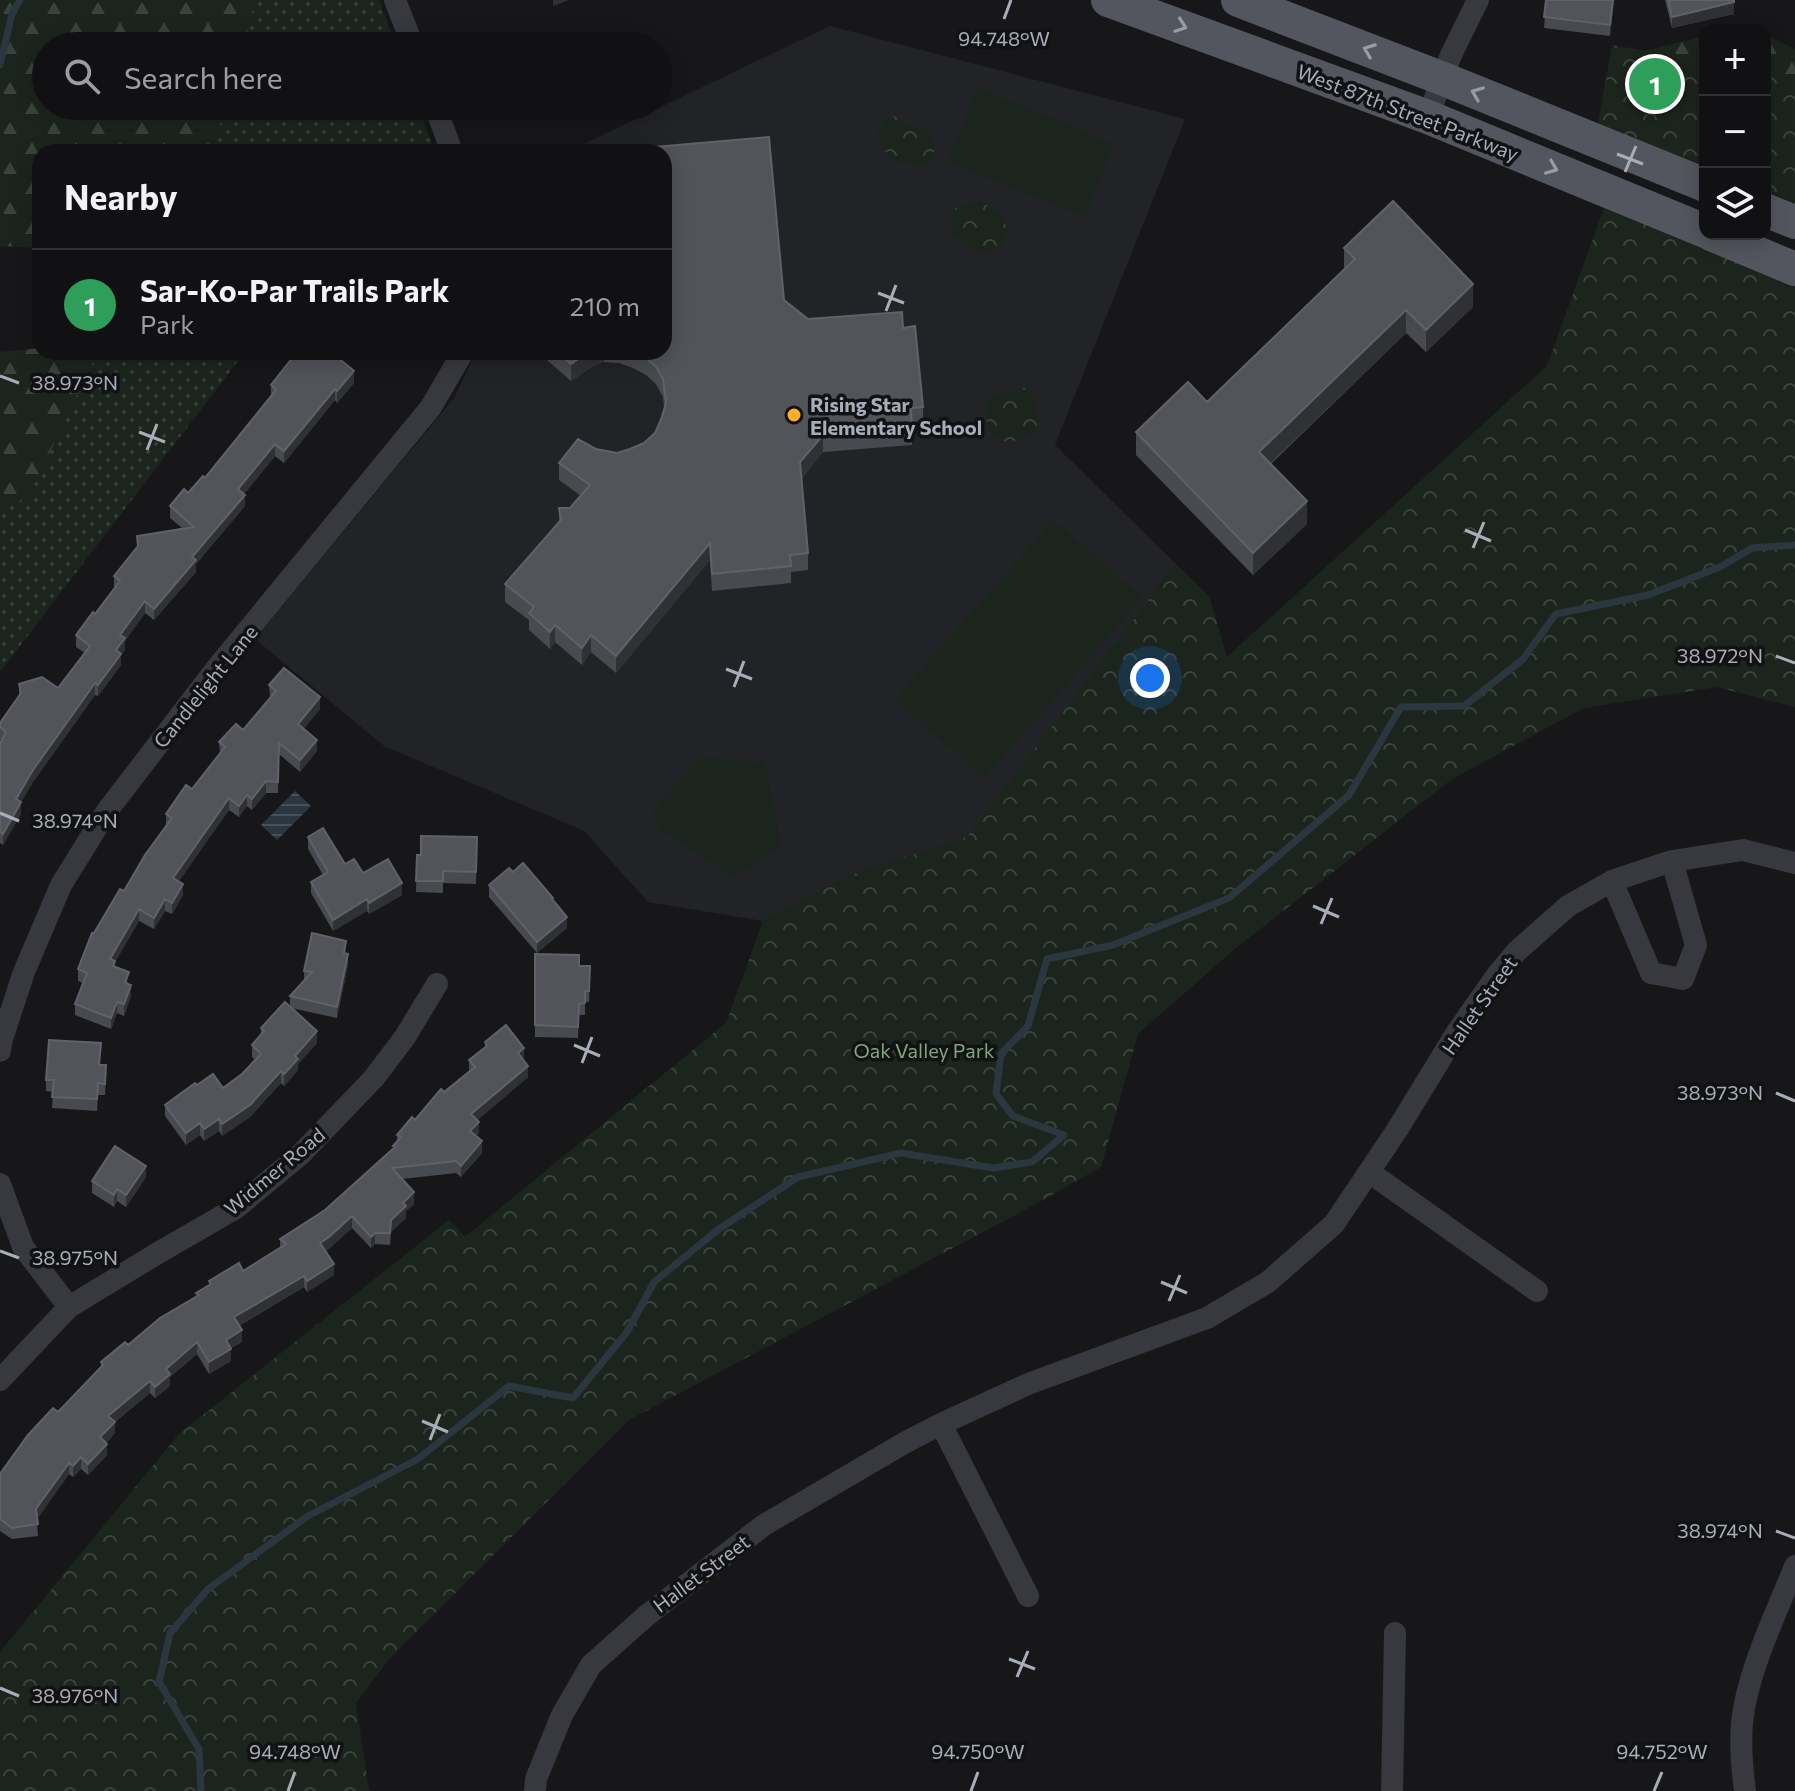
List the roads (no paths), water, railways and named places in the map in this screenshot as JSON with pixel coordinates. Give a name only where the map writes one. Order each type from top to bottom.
[{"type":"main road","name":"West 87th Street Parkway","points":[[1108,0],[1428,117],[1699,229]]},
{"type":"main road","name":"West 87th Street Parkway","points":[[1238,0],[1699,183]]},
{"type":"main road","points":[[1771,212],[1795,222]]},
{"type":"main road","points":[[1725,240],[1795,269]]},
{"type":"street","points":[[395,0],[408,32]]},
{"type":"street","points":[[1428,117],[1441,78],[1478,0]]},
{"type":"street","points":[[440,120],[449,144]]},
{"type":"street","name":"Candlelight Lane","points":[[0,1051],[24,972],[61,885],[107,811],[216,669],[431,407],[458,360]]},
{"type":"street","name":"Hallet Street","points":[[535,1791],[536,1779],[562,1715],[591,1665],[646,1616],[764,1525],[941,1424],[1028,1384],[1207,1318],[1268,1282],[1334,1224],[1497,975],[1517,951],[1568,906],[1612,881],[1672,861],[1743,850],[1795,863]]},
{"type":"street","points":[[1612,881],[1651,973],[1683,979],[1696,945],[1672,861]]},
{"type":"street","name":"Widmer Road","points":[[0,1380],[69,1307],[236,1208],[301,1154],[374,1078],[405,1037],[437,984]]},
{"type":"street","points":[[1369,1172],[1537,1291]]},
{"type":"street","points":[[0,1184],[23,1247],[69,1307]]},
{"type":"street","points":[[941,1424],[1028,1596]]},
{"type":"street","points":[[1745,1791],[1741,1752],[1746,1698],[1795,1566]]},
{"type":"street","points":[[1392,1791],[1395,1633]]},
{"type":"waterway","points":[[0,65],[12,14],[20,0]]},
{"type":"waterway","points":[[201,1791],[199,1749],[159,1682],[170,1633],[208,1589],[308,1516],[418,1459],[509,1386],[573,1398],[627,1332],[654,1282],[719,1229],[798,1177],[901,1153],[993,1168],[1032,1162],[1064,1135],[1013,1116],[996,1094],[1001,1054],[1028,1026],[1047,959],[1113,945],[1229,898],[1349,795],[1401,707],[1464,706],[1523,659],[1556,614],[1648,595],[1720,567],[1752,548],[1795,545]]},
{"type":"place","name":"Sar-Ko-Par Trails Park","points":[[1655,84]]},
{"type":"place","name":"Rising Star Elementary School","points":[[794,415]]},
{"type":"park label","name":"Oak Valley Park","points":[[924,1050]]}]
